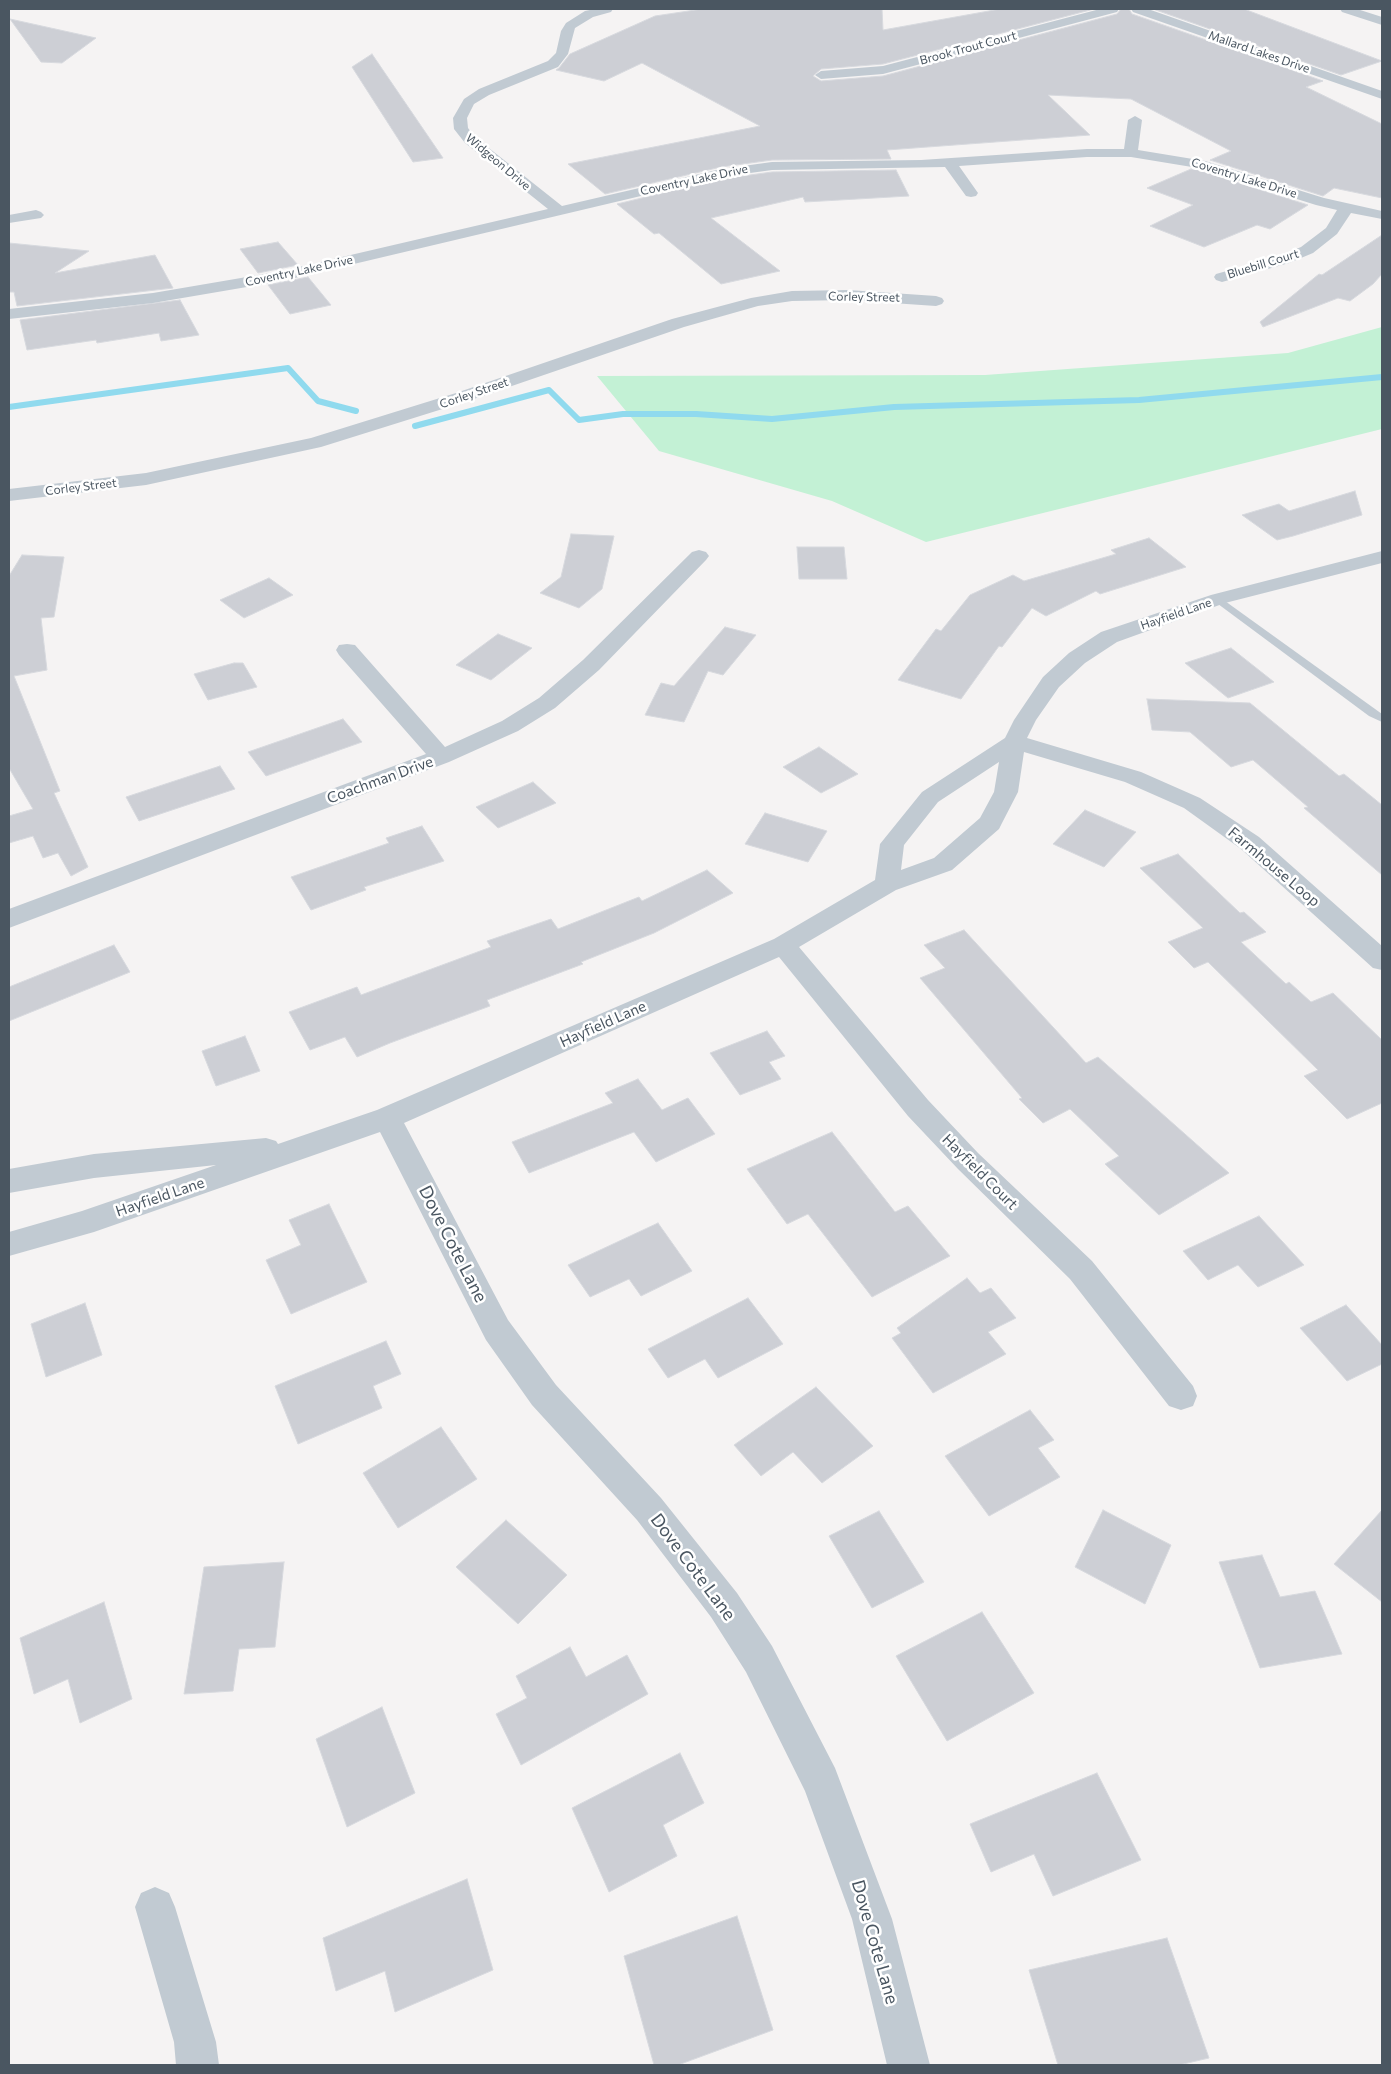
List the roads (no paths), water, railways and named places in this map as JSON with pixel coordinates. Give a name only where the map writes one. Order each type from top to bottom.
[{"type":"street","name":"Widgeon Drive","points":[[558,210],[470,140],[461,130],[460,118],[464,107],[476,97],[554,64],[562,54],[567,31],[570,26],[589,14],[607,9]]},
{"type":"street","name":"Brook Trout Court","points":[[821,75],[883,70],[1113,9]]},
{"type":"street","name":"Mallard Lakes Drive","points":[[1137,9],[1382,95]]},
{"type":"street","points":[[1346,9],[1382,21]]},
{"type":"street","points":[[1131,153],[1135,120]]},
{"type":"street","name":"Coventry Lake Drive","points":[[9,314],[153,298],[282,276],[558,210],[754,167],[949,162],[1087,152],[1131,153],[1200,164],[1346,208],[1382,215]]},
{"type":"street","points":[[949,162],[971,193]]},
{"type":"street","name":"Bluebill Court","points":[[1222,277],[1283,260],[1307,250],[1332,231],[1346,208]]},
{"type":"street","points":[[9,219],[36,215]]},
{"type":"street","name":"Corley Street","points":[[9,495],[146,479],[314,443],[453,400],[678,323],[757,301],[792,296],[848,295],[936,301]]},
{"type":"street","name":"Coachman Drive","points":[[9,919],[441,757],[510,726],[547,703],[591,665],[699,556]]},
{"type":"street","name":"Hayfield Lane","points":[[9,1244],[83,1223],[387,1118],[783,945],[887,884],[943,864],[990,823],[1006,792],[1014,742],[1025,720],[1050,682],[1077,658],[1109,637],[1218,599],[1382,557]]},
{"type":"street","points":[[347,650],[441,757]]},
{"type":"street","name":"Hayfield Lane","points":[[887,884],[892,844],[930,798],[1014,742]]},
{"type":"street","name":"Farmhouse Loop","points":[[1014,742],[1132,777],[1192,803],[1250,843],[1382,961]]},
{"type":"street","name":"Hayfield Court","points":[[783,945],[918,1108],[968,1161],[1080,1270],[1181,1396]]},
{"type":"street","name":"Dove Cote Lane","points":[[387,1118],[497,1330],[544,1395],[649,1509],[724,1605],[759,1659],[821,1782],[872,1919],[908,2065]]},
{"type":"street","name":"Hayfield Lane","points":[[9,1182],[94,1166],[310,1145]]},
{"type":"street","points":[[155,1907],[195,2042],[198,2065]]},
{"type":"lane","points":[[1218,599],[1382,719]]},
{"type":"waterway","points":[[9,407],[288,368],[318,401],[356,411]]},
{"type":"waterway","points":[[415,426],[549,390],[579,420],[623,414],[696,414],[772,419],[894,407],[1139,400],[1382,377]]}]
